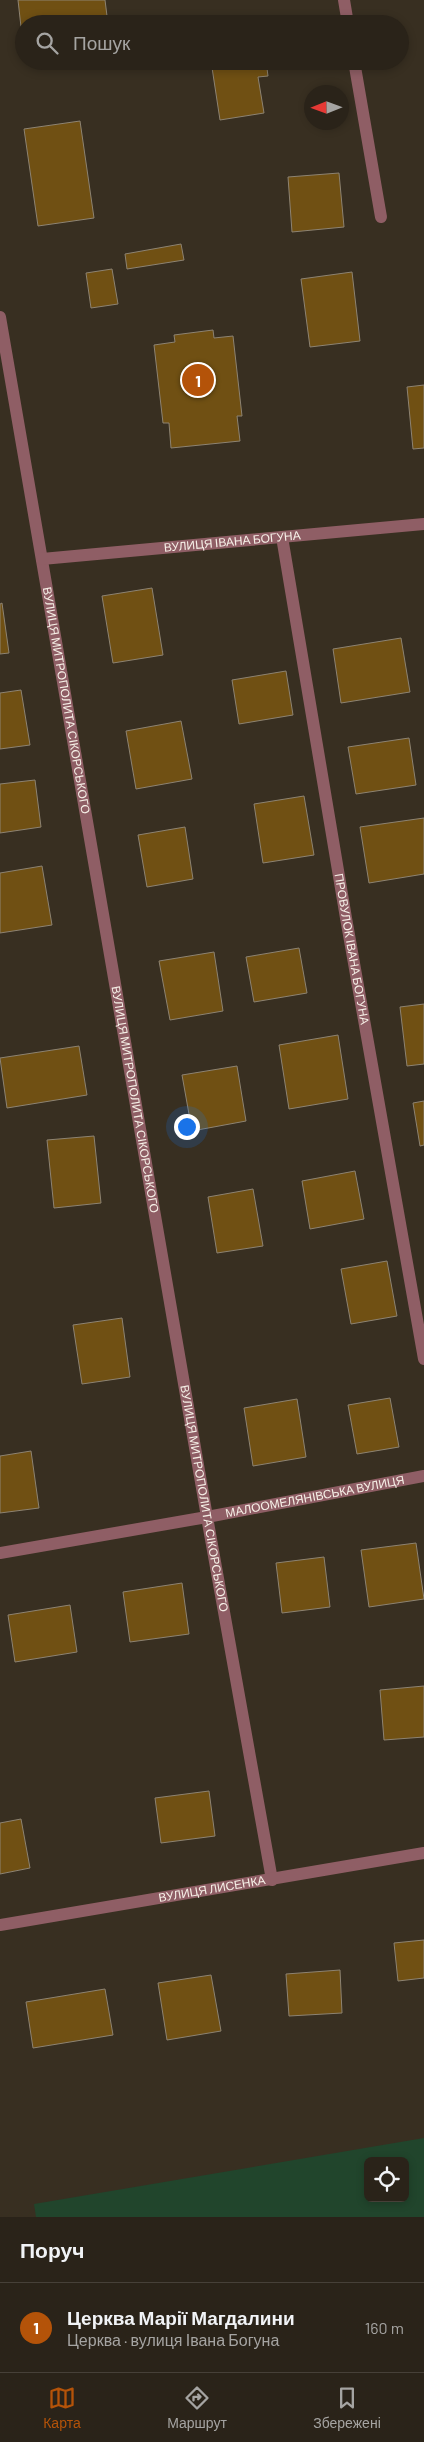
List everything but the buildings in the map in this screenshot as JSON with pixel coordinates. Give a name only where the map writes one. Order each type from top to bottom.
[{"type":"street","points":[[344,0],[346,15]]},
{"type":"street","points":[[356,70],[381,217]]},
{"type":"street","name":"ВУЛИЦЯ МИТРОПОЛИТА СІКОРСЬКОГО","points":[[0,321],[206,1517],[272,1880]]},
{"type":"street","name":"ВУЛИЦЯ ІВАНА БОГУНА","points":[[42,559],[424,524]]},
{"type":"street","name":"ПРОВУЛОК ІВАНА БОГУНА","points":[[282,537],[346,918],[424,1359]]},
{"type":"street","name":"МАЛООМЕЛЯНІВСЬКА ВУЛИЦЯ","points":[[0,1553],[424,1476]]},
{"type":"street","name":"ВУЛИЦЯ ЛИСЕНКА","points":[[0,1925],[424,1853]]},
{"type":"green space","points":[[424,2138],[424,2217],[36,2217],[34,2204]]},
{"type":"place","name":"Церква Марії Магдалини","points":[[198,380]]}]
